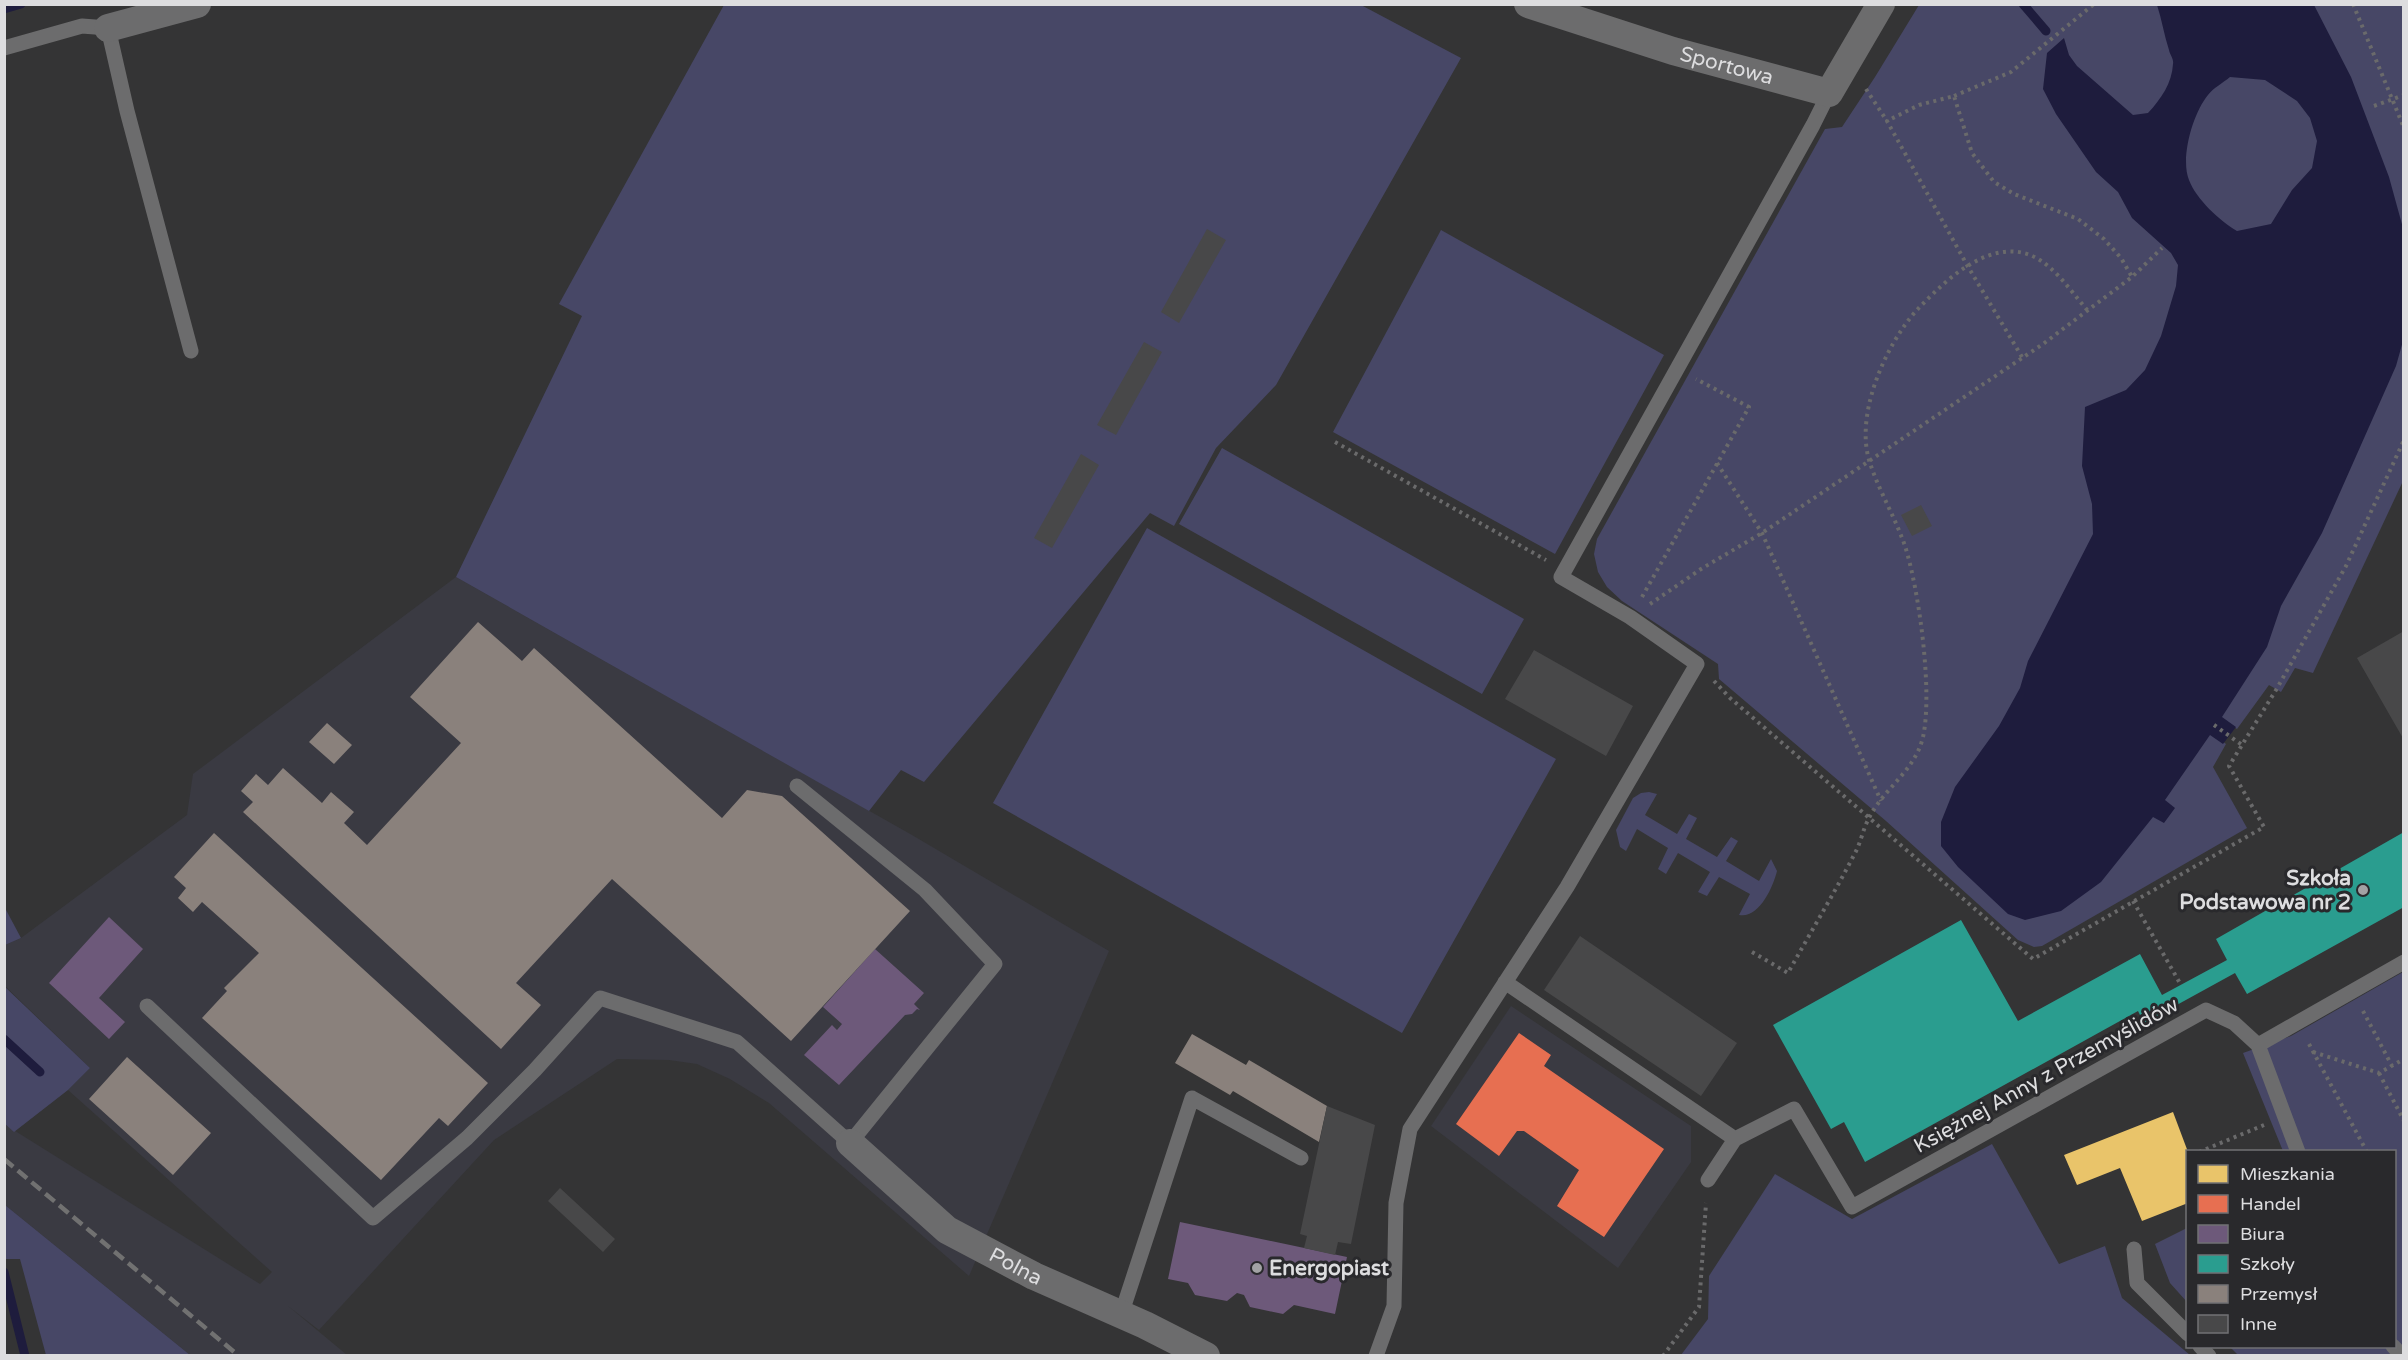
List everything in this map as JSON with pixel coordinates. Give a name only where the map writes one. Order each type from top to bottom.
[{"type":"street","points":[[108,28],[197,4]]},
{"type":"street","name":"Sportowa","points":[[1528,4],[1673,51],[1828,93]]},
{"type":"street","points":[[1828,93],[1881,4]]},
{"type":"street","name":"Polna","points":[[850,1143],[947,1230],[1034,1276],[1206,1356]]},
{"type":"lane","points":[[4,48],[82,26],[108,28],[191,351]]},
{"type":"lane","points":[[1376,1356],[1394,1306],[1396,1203],[1410,1129],[1567,887],[1697,664],[1630,617],[1561,577],[1813,125],[1828,93]]},
{"type":"lane","points":[[147,1006],[373,1218],[467,1137],[535,1070],[600,998],[737,1042],[850,1143],[995,964],[925,890],[797,786]]},
{"type":"lane","points":[[2258,1046],[2403,962]]},
{"type":"lane","points":[[1505,982],[1735,1139],[1708,1180]]},
{"type":"lane","name":"Księżnej Anny z Przemyślidów","points":[[1735,1139],[1794,1109],[1852,1207],[2206,1010],[2234,1023],[2258,1046],[2297,1150]]},
{"type":"lane","points":[[1121,1315],[1192,1098],[1300,1158]]},
{"type":"lane","points":[[2134,1249],[2137,1283],[2186,1333]]},
{"type":"path","points":[[2022,357],[1967,265],[1887,121],[1919,105],[1954,96],[2011,72],[2094,4]]},
{"type":"path","points":[[2353,4],[2394,100],[2403,128]]},
{"type":"path","points":[[2374,106],[2403,95]]},
{"type":"path","points":[[1954,96],[1972,153],[1994,182],[2014,194],[2078,219],[2104,239],[2121,258],[2133,277]]},
{"type":"path","points":[[1630,617],[1701,569],[1762,533],[2022,357],[2133,277],[2162,248]]},
{"type":"path","points":[[1752,952],[1788,973],[1857,851],[1869,817],[1907,771],[1923,737],[1926,695],[1918,606],[1905,546],[1869,462],[1865,428],[1875,387],[1891,346],[1907,321],[1931,296],[1967,265],[2006,250],[2035,257],[2057,273],[2088,311]]},
{"type":"path","points":[[1630,617],[1749,407],[1677,369]]},
{"type":"path","points":[[1697,664],[1730,698],[2033,959],[2264,827],[2229,766],[2346,566],[2403,440]]},
{"type":"path","points":[[1335,442],[1565,571]]},
{"type":"path","points":[[1717,463],[1762,533],[1881,801]]},
{"type":"path","points":[[2214,725],[2242,745]]},
{"type":"path","points":[[2133,901],[2181,985]]},
{"type":"path","points":[[2352,992],[2392,1066]]},
{"type":"path","points":[[2297,1023],[2366,1150]]},
{"type":"path","points":[[2313,1052],[2379,1073],[2403,1121]]},
{"type":"path","points":[[2379,1073],[2403,1059]]},
{"type":"path","points":[[2204,1150],[2284,1116]]},
{"type":"path","points":[[1664,1356],[1699,1307],[1708,1180]]},
{"type":"shaded area","points":[[724,5],[1361,5],[1461,58],[1276,385],[1216,448],[1174,526],[1150,513],[924,782],[901,770],[869,811],[456,577],[582,316],[559,304]]},
{"type":"shaded area","points":[[1919,5],[2403,5],[2403,481],[2313,673],[2295,668],[2281,692],[2269,685],[2237,729],[2220,718],[2211,732],[2226,744],[2213,767],[2247,828],[2042,946],[2034,947],[2018,940],[1886,821],[1719,679],[1718,664],[1622,601],[1607,587],[1598,572],[1594,554],[1597,539],[1825,129],[1842,127]]},
{"type":"shaded area","points":[[2157,5],[2314,5],[2351,77],[2389,177],[2403,228],[2403,341],[2396,366],[2322,533],[2281,606],[2267,647],[2222,717],[2236,727],[2223,744],[2210,735],[2165,800],[2175,808],[2164,823],[2153,817],[2101,882],[2061,911],[2025,920],[2008,914],[1958,867],[1941,846],[1941,822],[1955,787],[1999,726],[2020,688],[2028,661],[2093,534],[2092,504],[2082,466],[2085,407],[2126,390],[2145,370],[2161,336],[2176,286],[2178,265],[2171,253],[2132,218],[2118,192],[2096,172],[2056,114],[2043,89],[2047,53],[2064,38],[2069,55],[2077,66],[2133,115],[2148,113],[2165,90],[2173,64]],"holes":[[[2230,77],[2265,80],[2297,101],[2310,118],[2317,141],[2312,168],[2292,190],[2271,224],[2237,231],[2209,209],[2192,187],[2187,171],[2187,148],[2197,113],[2213,90]]]},
{"type":"shaded area","points":[[1441,230],[1664,355],[1555,554],[1333,432]]},
{"type":"shaded area","points":[[1222,448],[1524,619],[1482,694],[1179,524]]},
{"type":"shaded area","points":[[1147,528],[1556,759],[1402,1033],[993,803]]},
{"type":"shaded area","points":[[456,577],[912,835],[1109,951],[969,1276],[769,1103],[730,1079],[697,1064],[669,1060],[617,1059],[494,1140],[319,1330],[288,1306],[347,1355],[190,1355],[5,1205],[4,1124],[260,1284],[272,1272],[68,1090],[90,1068],[5,986],[5,945],[21,938],[187,815],[193,774]]},
{"type":"shaded area","points":[[1641,793],[1657,794],[1645,815],[1677,834],[1689,814],[1697,818],[1686,839],[1717,857],[1731,837],[1738,841],[1726,861],[1759,881],[1771,859],[1777,871],[1759,907],[1746,915],[1739,915],[1750,894],[1719,877],[1707,896],[1698,892],[1710,872],[1678,853],[1666,874],[1658,869],[1668,848],[1637,829],[1626,851],[1620,847],[1616,830],[1633,798]]},
{"type":"shaded area","points":[[5,908],[21,938],[4,945]]},
{"type":"shaded area","points":[[2403,972],[2403,1355],[2238,1355],[2231,1348],[2396,1348],[2396,1150],[2283,1150],[2243,1053],[2291,1036]]},
{"type":"shaded area","points":[[4,986],[90,1068],[68,1090],[14,1132],[5,1124]]},
{"type":"shaded area","points":[[1511,1006],[1691,1126],[1691,1162],[1618,1268],[1431,1126]]},
{"type":"shaded area","points":[[1992,1144],[2059,1264],[2105,1246],[2122,1298],[2190,1355],[1681,1355],[1708,1319],[1709,1276],[1775,1174],[1852,1219]]},
{"type":"shaded area","points":[[4,1205],[190,1355],[46,1355],[20,1259],[5,1259]]},
{"type":"shaded area","points":[[2186,1228],[2186,1301],[2170,1283],[2155,1244]]},
{"type":"building: Mieszkania","points":[[2173,1112],[2187,1150],[2186,1204],[2142,1221],[2120,1168],[2077,1185],[2064,1155]]},
{"type":"building: Handel","points":[[1519,1033],[1551,1055],[1544,1066],[1664,1149],[1604,1237],[1557,1206],[1579,1170],[1524,1131],[1517,1131],[1499,1156],[1456,1124]]},
{"type":"building: Biura","points":[[109,917],[143,949],[99,998],[125,1022],[109,1039],[49,983]]},
{"type":"building: Biura","points":[[875,949],[924,993],[914,1004],[920,1010],[917,1009],[912,1014],[905,1015],[839,1085],[804,1055],[832,1025],[837,1030],[842,1024],[823,1007]]},
{"type":"building: Biura","name":"Energopiast","points":[[1180,1222],[1347,1257],[1335,1314],[1294,1305],[1283,1314],[1250,1307],[1244,1295],[1237,1293],[1227,1301],[1195,1295],[1188,1283],[1168,1279]]},
{"type":"building: Szkoły","points":[[2404,832],[2404,907],[2247,994],[2235,973],[2144,1023],[2138,1011],[1865,1162],[1844,1122],[1831,1129],[1773,1025],[1961,920],[2018,1021],[2140,954],[2162,995],[2227,960],[2216,939]]},
{"type":"building: Przemysł","points":[[478,622],[522,661],[534,648],[722,818],[747,790],[782,796],[910,911],[791,1041],[612,879],[516,983],[541,1005],[501,1049],[243,812],[253,802],[241,791],[256,774],[268,785],[283,768],[322,803],[331,792],[354,812],[344,823],[367,845],[461,743],[410,697]]},
{"type":"building: Przemysł","points":[[327,723],[352,745],[334,764],[309,742]]},
{"type":"building: Przemysł","points":[[214,833],[488,1083],[448,1126],[439,1118],[381,1180],[202,1018],[227,991],[224,988],[259,953],[202,902],[193,912],[178,898],[186,888],[174,877]]},
{"type":"building: Przemysł","points":[[1192,1034],[1246,1065],[1249,1060],[1327,1106],[1319,1142],[1233,1091],[1230,1095],[1175,1063]]},
{"type":"building: Przemysł","points":[[127,1057],[211,1133],[173,1175],[89,1099]]},
{"type":"building: Inne","points":[[1207,229],[1226,240],[1179,323],[1161,312]]},
{"type":"building: Inne","points":[[1144,342],[1162,352],[1116,435],[1097,425]]},
{"type":"building: Inne","points":[[1081,454],[1099,465],[1052,548],[1034,538]]},
{"type":"building: Inne","points":[[1921,505],[1932,526],[1912,536],[1901,515]]},
{"type":"building: Inne","points":[[2404,631],[2404,740],[2357,658]]},
{"type":"building: Inne","points":[[1534,650],[1633,706],[1606,756],[1505,699]]},
{"type":"building: Inne","points":[[1580,936],[1737,1043],[1701,1096],[1544,990]]},
{"type":"building: Inne","points":[[1327,1106],[1375,1125],[1351,1244],[1338,1242],[1335,1255],[1304,1248],[1307,1236],[1300,1234]]},
{"type":"building: Inne","points":[[560,1188],[615,1239],[603,1252],[548,1201]]},
{"type":"waterway","points":[[4,9],[21,4]]},
{"type":"waterway","points":[[2023,4],[2046,31]]},
{"type":"waterway","points":[[4,1039],[40,1072]]},
{"type":"waterway","points":[[4,1272],[25,1356]]},
{"type":"railway","points":[[4,1159],[239,1356]]},
{"type":"place","name":"Szkoła Podstawowa nr 2","points":[[2363,890]]},
{"type":"place","name":"Energopiast","points":[[1257,1268]]}]
